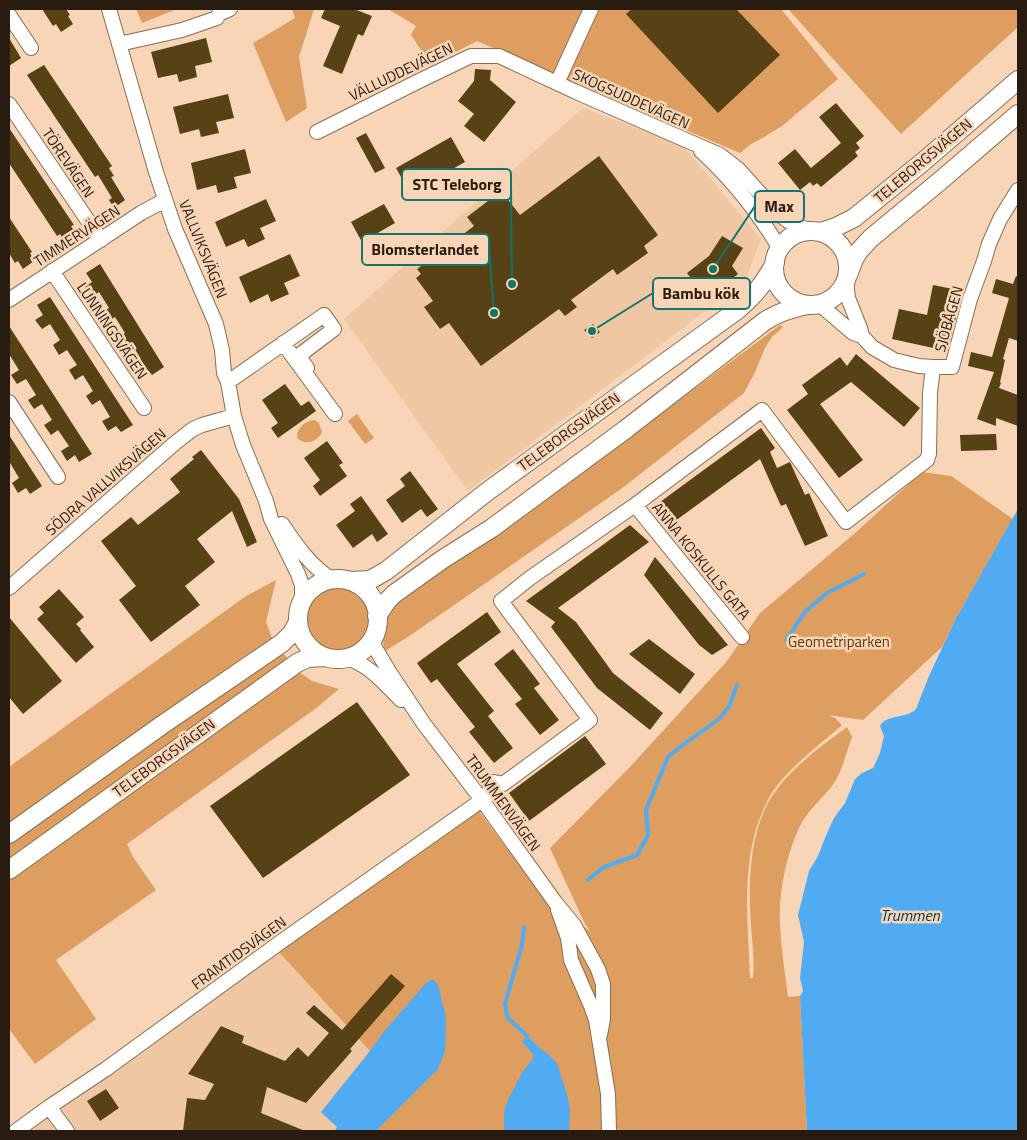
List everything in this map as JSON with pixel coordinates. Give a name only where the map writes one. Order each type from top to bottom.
[{"type":"main road","name":"TELEBORGSVÄGEN","points":[[818,232],[854,218],[1018,80]]},
{"type":"main road","name":"TELEBORGSVÄGEN","points":[[847,278],[854,259],[871,238],[1018,114]]},
{"type":"main road","points":[[803,232],[818,232],[832,237],[841,246],[848,263],[847,278],[839,293],[828,301],[815,304],[794,300],[782,291],[776,278],[774,270],[777,256],[783,244],[792,236],[803,232]]},
{"type":"main road","name":"TELEBORGSVÄGEN","points":[[342,581],[370,580],[386,571],[488,491],[736,311],[761,288],[777,256]]},
{"type":"main road","name":"TELEBORGSVÄGEN","points":[[377,616],[394,594],[442,559],[492,528],[603,446],[765,321],[788,309],[815,304]]},
{"type":"main road","points":[[327,581],[342,581],[360,586],[369,595],[375,605],[377,623],[371,641],[360,652],[346,658],[335,659],[324,657],[314,652],[306,644],[300,634],[298,616],[302,602],[317,585],[327,581]]},
{"type":"main road","name":"TELEBORGSVÄGEN","points":[[9,834],[162,725],[282,643],[292,633],[298,622]]},
{"type":"main road","name":"TELEBORGSVÄGEN","points":[[9,870],[297,663],[308,658],[324,657]]},
{"type":"street","name":"VALLVIKSVÄGEN","points":[[109,9],[165,200],[181,246],[216,324],[222,350],[224,373],[228,382],[234,416],[243,445],[266,501],[271,519],[298,574],[302,585],[302,602]]},
{"type":"street","points":[[119,44],[182,30],[216,18],[218,14],[230,9]]},
{"type":"street","points":[[556,83],[591,9]]},
{"type":"street","points":[[9,15],[31,48]]},
{"type":"street","name":"VÄLLUDDEVÄGEN","points":[[317,132],[471,56],[499,56],[556,83]]},
{"type":"street","name":"SKOGSUDDEVÄGEN","points":[[556,83],[720,156],[732,164],[778,214],[800,228],[818,232]]},
{"type":"street","name":"TÖREVÄGEN","points":[[9,104],[101,240]]},
{"type":"street","name":"SKOGSUDDEVÄGEN","points":[[693,144],[726,175],[750,204],[768,228],[777,256]]},
{"type":"street","name":"SJÖBÅGEN","points":[[847,278],[848,298],[862,336],[872,347],[894,360],[919,366],[952,367],[970,299],[989,244],[1000,219],[1018,190]]},
{"type":"street","name":"TIMMERVÄGEN","points":[[9,300],[141,213],[165,200]]},
{"type":"street","name":"LUNNINGSVÄGEN","points":[[52,271],[144,408]]},
{"type":"street","name":"SJÖBÅGEN","points":[[815,304],[826,310],[853,333],[862,336]]},
{"type":"street","points":[[228,382],[324,315],[334,329],[301,354],[300,358],[307,368]]},
{"type":"street","points":[[283,343],[335,414]]},
{"type":"street","name":"ANNA KOSKULLS GATA","points":[[482,800],[486,797],[494,782],[504,784],[590,720],[501,600],[635,505],[762,410],[846,522],[927,460],[929,454],[930,393],[934,367]]},
{"type":"street","points":[[9,402],[58,477]]},
{"type":"street","name":"SÖDRA VALLVIKSVÄGEN","points":[[9,588],[181,438],[202,425],[234,416]]},
{"type":"street","name":"VALLVIKSVÄGEN","points":[[266,501],[299,548],[314,565],[325,575],[342,581]]},
{"type":"street","name":"ANNA KOSKULLS GATA","points":[[635,505],[742,637]]},
{"type":"street","name":"TRUMMENVÄGEN","points":[[371,641],[424,724],[482,800],[555,902],[574,924],[598,969],[603,984],[603,1019],[600,1036]]},
{"type":"street","name":"TRUMMENVÄGEN","points":[[346,658],[367,667],[424,724]]},
{"type":"street","name":"FRAMTIDSVÄGEN","points":[[16,1131],[482,800]]},
{"type":"street","name":"TRUMMENVÄGEN","points":[[555,902],[568,938],[571,960],[592,1006],[600,1036],[608,1094],[609,1131]]},
{"type":"street","points":[[49,1107],[67,1131]]},
{"type":"shaded area","points":[[583,108],[682,145],[761,239],[745,281],[468,491],[344,319]]},
{"type":"shaded area","points":[[275,948],[370,1051],[321,1111],[337,1127],[335,1131],[15,1131]]},
{"type":"green space","points":[[136,9],[177,9],[142,23]]},
{"type":"green space","points":[[292,9],[314,9],[299,57],[307,108],[286,122],[253,43],[295,18]]},
{"type":"green space","points":[[388,9],[781,9],[838,79],[782,126],[751,144],[740,153],[477,41],[431,65],[411,35],[416,26]]},
{"type":"green space","points":[[788,9],[1018,9],[1018,27],[901,134]]},
{"type":"green space","points":[[780,325],[783,327],[772,337],[765,348],[744,393],[621,489],[385,651],[381,633],[387,614],[409,592],[504,531]]},
{"type":"green space","points":[[357,414],[374,438],[365,444],[348,421]]},
{"type":"green space","points":[[315,420],[319,423],[322,432],[317,438],[311,442],[304,442],[297,438],[298,431],[302,425]]},
{"type":"green space","name":"Geometriparken","points":[[922,472],[951,476],[1013,519],[955,620],[942,647],[863,720],[828,715],[835,718],[842,725],[797,764],[780,782],[764,808],[756,828],[751,849],[748,870],[747,913],[750,978],[753,978],[750,883],[752,855],[762,815],[775,792],[793,771],[847,727],[852,737],[842,767],[830,789],[806,816],[799,828],[787,863],[780,901],[783,961],[788,997],[800,996],[807,1131],[335,1131],[337,1127],[321,1112],[370,1051],[275,948],[478,810],[548,903],[590,931],[550,848],[628,769],[727,661],[760,613],[854,534]]},
{"type":"green space","points":[[276,580],[266,622],[272,638],[296,670],[312,681],[339,689],[315,709],[127,844],[133,857],[156,890],[56,960],[96,1019],[35,1064],[9,1029],[9,767],[246,596]]},
{"type":"green space","points":[[338,587],[351,590],[361,597],[368,607],[371,620],[368,633],[361,643],[351,650],[338,653],[325,650],[315,643],[308,633],[305,620],[308,607],[315,597],[325,590]]},
{"type":"water","name":"Trummen","points":[[1018,509],[1018,1131],[807,1131],[800,996],[803,991],[800,978],[804,942],[798,915],[809,871],[818,856],[834,818],[845,803],[855,779],[873,768],[876,762],[884,736],[880,726],[887,720],[916,709],[955,620]]},
{"type":"water","points":[[433,979],[438,985],[446,1017],[445,1051],[438,1069],[376,1131],[335,1131],[337,1127],[321,1112],[382,1034],[426,983]]},
{"type":"water","points":[[527,1036],[557,1063],[568,1098],[570,1112],[569,1131],[504,1131],[504,1111],[508,1100],[523,1071],[533,1059],[533,1054],[522,1042]]},
{"type":"building","points":[[42,9],[66,9],[73,24],[61,32],[56,24],[53,26]]},
{"type":"building","points":[[325,9],[354,9],[372,16],[363,36],[358,34],[342,74],[323,66],[340,26],[321,18]]},
{"type":"building","points":[[632,9],[736,9],[780,55],[718,113],[626,14]]},
{"type":"building","points":[[9,38],[21,58],[9,66]]},
{"type":"building","points":[[206,38],[212,62],[195,66],[197,77],[179,82],[177,74],[158,78],[151,52]]},
{"type":"building","points":[[44,65],[112,166],[109,168],[114,176],[111,177],[125,200],[114,208],[109,200],[112,198],[98,175],[95,177],[27,75]]},
{"type":"building","points":[[475,69],[491,70],[490,80],[516,102],[484,142],[464,126],[474,114],[458,101],[474,81]]},
{"type":"building","points":[[228,94],[234,118],[216,122],[219,133],[201,137],[199,129],[180,134],[173,107]]},
{"type":"building","points":[[836,103],[864,136],[856,143],[860,148],[855,152],[858,156],[821,187],[817,183],[813,186],[810,182],[800,190],[778,163],[795,149],[811,168],[841,143],[819,117]]},
{"type":"building","points":[[9,128],[74,225],[71,226],[76,234],[65,242],[60,234],[57,236],[9,163]]},
{"type":"building","points":[[366,133],[385,168],[375,173],[356,138]]},
{"type":"building","points":[[451,137],[465,162],[410,193],[396,168]]},
{"type":"building","points":[[245,149],[251,173],[234,177],[237,188],[218,193],[216,185],[197,190],[191,163]]},
{"type":"building","points":[[599,156],[658,235],[644,246],[648,253],[617,275],[613,269],[571,300],[577,307],[565,316],[559,309],[481,366],[449,323],[440,329],[424,307],[433,301],[416,278],[421,274],[417,269],[474,226],[467,217],[501,191],[520,215]]},
{"type":"building","points":[[266,199],[276,221],[260,228],[265,239],[248,247],[244,239],[226,247],[215,222]]},
{"type":"building","points":[[384,204],[395,223],[362,242],[351,222]]},
{"type":"building","points":[[9,217],[32,252],[30,253],[34,261],[23,269],[18,261],[15,263],[9,253]]},
{"type":"building","points":[[722,236],[743,248],[732,266],[738,274],[706,299],[687,273],[709,256]]},
{"type":"building","points":[[290,254],[300,276],[284,283],[289,294],[271,302],[268,294],[250,303],[239,277]]},
{"type":"building","points":[[100,264],[164,367],[152,375],[147,369],[139,374],[133,364],[141,359],[131,343],[123,348],[117,338],[125,333],[115,317],[107,322],[101,313],[109,308],[99,292],[91,297],[85,287],[92,282],[86,273]]},
{"type":"building","points":[[1016,276],[1018,277],[1018,341],[1009,338],[1003,359],[1005,360],[999,388],[1018,395],[1018,426],[996,418],[996,426],[977,419],[994,372],[968,366],[971,352],[992,357],[1009,298],[992,293],[996,279],[1013,284]]},
{"type":"building","points":[[933,285],[963,291],[947,351],[892,339],[899,309],[927,315]]},
{"type":"building","points":[[50,297],[133,425],[121,432],[116,426],[108,431],[102,421],[110,417],[100,400],[92,405],[86,396],[93,391],[83,375],[75,380],[69,370],[77,365],[67,350],[59,355],[53,345],[60,340],[50,324],[42,329],[35,320],[43,315],[37,305]]},
{"type":"building","points":[[593,324],[600,332],[592,338],[584,330]]},
{"type":"building","points":[[9,326],[92,454],[79,462],[75,455],[67,461],[61,451],[69,446],[58,430],[51,435],[44,425],[52,420],[42,404],[34,409],[28,400],[36,395],[26,379],[17,384],[11,375],[19,370],[9,354]]},
{"type":"building","points":[[856,354],[920,408],[904,427],[851,382],[820,404],[863,460],[839,478],[787,410],[808,394],[802,385],[840,357],[847,366]]},
{"type":"building","points":[[285,384],[301,406],[309,401],[316,411],[278,438],[271,428],[278,423],[262,400]]},
{"type":"building","points":[[761,428],[775,448],[770,452],[777,468],[790,462],[805,495],[809,493],[828,536],[805,546],[786,504],[781,506],[760,459],[671,524],[656,505]]},
{"type":"building","points":[[996,434],[997,450],[961,451],[960,435]]},
{"type":"building","points":[[9,435],[42,486],[30,494],[26,488],[18,493],[12,483],[19,478],[9,461]]},
{"type":"building","points":[[327,441],[343,463],[339,465],[347,476],[320,496],[313,486],[320,480],[304,458]]},
{"type":"building","points":[[201,450],[239,499],[257,542],[247,547],[232,511],[197,539],[215,562],[185,586],[200,605],[151,642],[119,600],[136,586],[101,541],[131,517],[138,525],[180,492],[170,479],[194,459],[192,457]]},
{"type":"building","points":[[410,471],[438,509],[427,517],[421,509],[402,523],[386,500],[405,486],[400,479]]},
{"type":"building","points":[[361,496],[388,534],[377,542],[372,534],[353,548],[336,525],[355,511],[350,504]]},
{"type":"building","points":[[630,525],[649,542],[558,608],[576,622],[613,673],[663,713],[650,730],[597,688],[551,627],[555,622],[526,601]]},
{"type":"building","points":[[655,557],[728,645],[712,655],[699,645],[644,575]]},
{"type":"building","points":[[59,589],[84,617],[76,624],[94,647],[76,663],[37,619],[44,613],[39,607]]},
{"type":"building","points":[[487,612],[501,632],[457,664],[494,711],[488,716],[513,748],[494,763],[469,732],[475,727],[437,679],[431,683],[417,663]]},
{"type":"building","points":[[9,617],[62,681],[23,714],[9,697]]},
{"type":"building","points":[[649,639],[695,674],[680,694],[629,654]]},
{"type":"building","points":[[513,649],[540,684],[534,688],[559,720],[540,735],[515,704],[522,699],[494,664]]},
{"type":"building","points":[[357,702],[410,775],[263,878],[210,806]]},
{"type":"building","points":[[585,736],[606,764],[529,821],[509,793]]},
{"type":"building","points":[[391,974],[405,986],[350,1049],[352,1051],[306,1103],[267,1087],[261,1113],[305,1131],[183,1131],[187,1098],[205,1100],[214,1084],[188,1074],[221,1026],[244,1036],[242,1043],[285,1061],[298,1047],[308,1057],[329,1033],[306,1013],[314,1005],[342,1030]]},
{"type":"building","points":[[106,1089],[119,1108],[100,1121],[87,1101]]},
{"type":"waterway","points":[[786,640],[805,612],[827,593],[864,574]]},
{"type":"waterway","points":[[588,880],[604,867],[637,855],[648,835],[646,810],[668,757],[719,719],[729,707],[737,685]]},
{"type":"waterway","points":[[524,927],[522,945],[505,1003],[507,1017],[527,1036]]},
{"type":"place","name":"Max","points":[[713,269]]},
{"type":"place","name":"STC Teleborg","points":[[512,284]]},
{"type":"place","name":"Blomsterlandet","points":[[494,313]]},
{"type":"place","name":"Bambu kök","points":[[592,331]]}]
